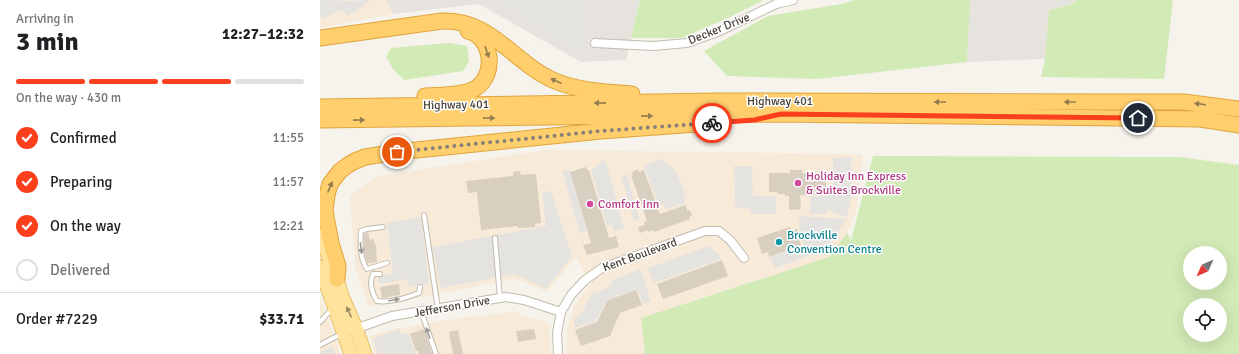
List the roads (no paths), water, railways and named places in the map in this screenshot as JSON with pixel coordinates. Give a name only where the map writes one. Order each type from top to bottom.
[{"type":"highway","points":[[320,38],[454,20],[468,24],[488,33],[533,68],[553,81],[567,86],[638,95],[704,97],[719,101]]},
{"type":"highway","points":[[320,46],[428,30],[456,29],[473,32],[482,40],[490,60],[487,75],[481,83],[471,90],[461,93],[374,101],[359,107]]},
{"type":"highway","name":"Highway 401","points":[[320,107],[719,101],[1184,102],[1239,109]]},
{"type":"highway","points":[[337,279],[338,266],[331,243],[325,211],[327,195],[330,184],[340,171],[348,165],[365,157],[397,152],[600,131],[754,120],[781,114]]},
{"type":"highway","name":"Highway 401","points":[[320,120],[781,114],[1200,119],[1239,125]]},
{"type":"main road","points":[[320,235],[365,354]]},
{"type":"main road","points":[[320,268],[351,354]]},
{"type":"street","name":"Decker Drive","points":[[595,43],[653,46],[687,43],[720,31],[776,4],[793,0]]},
{"type":"street","name":"Kent Boulevard","points":[[558,354],[558,333],[561,312],[571,295],[585,280],[602,268],[705,232],[719,231],[730,240],[744,258]]},
{"type":"street","name":"Jefferson Drive","points":[[343,333],[392,316],[506,297],[524,300],[561,312]]},
{"type":"lane","points":[[424,215],[438,309]]},
{"type":"lane","points":[[383,227],[367,228],[361,231],[360,242],[363,264],[367,269],[387,263]]},
{"type":"lane","points":[[495,238],[500,298]]},
{"type":"lane","points":[[380,274],[373,274],[370,279],[374,297],[377,301],[383,302],[408,297],[419,293],[420,287]]},
{"type":"lane","points":[[320,322],[334,308]]},
{"type":"lane","points":[[421,312],[436,354]]},
{"type":"lane","points":[[320,345],[343,333]]},
{"type":"place","name":"Holiday Inn Express & Suites Brockville","points":[[798,183]]},
{"type":"place","name":"Comfort Inn","points":[[590,204]]},
{"type":"place","name":"Brockville Convention Centre","points":[[779,242]]}]
